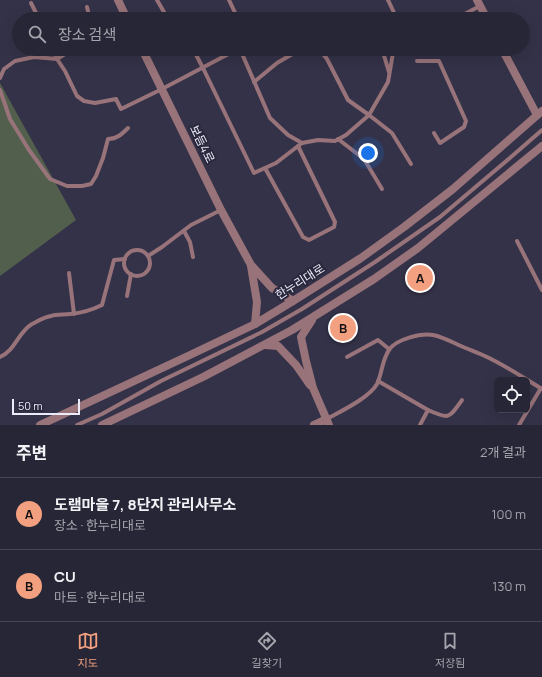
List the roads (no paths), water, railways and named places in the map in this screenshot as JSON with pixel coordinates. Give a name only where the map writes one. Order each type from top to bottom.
[{"type":"street","points":[[118,0],[124,12]]},
{"type":"street","points":[[478,3],[483,12]]},
{"type":"street","name":"보듬4로","points":[[146,56],[221,210],[251,265]]},
{"type":"street","points":[[506,56],[540,113]]},
{"type":"street","name":"한누리대로","points":[[40,425],[255,324],[293,301],[361,258],[404,227],[453,189],[540,113]]},
{"type":"street","points":[[102,425],[203,377],[265,345],[314,317],[374,279],[418,248],[542,146]]},
{"type":"street","points":[[251,265],[272,288],[293,301]]},
{"type":"street","points":[[251,265],[257,302],[255,324]]},
{"type":"street","points":[[314,317],[301,337],[313,388],[328,422],[314,425]]},
{"type":"street","points":[[265,345],[278,346],[296,365],[313,388]]},
{"type":"lane","points":[[157,0],[164,12]]},
{"type":"lane","points":[[229,0],[235,12]]},
{"type":"lane","points":[[388,0],[393,12]]},
{"type":"lane","points":[[31,2],[36,12]]},
{"type":"lane","points":[[465,12],[478,3]]},
{"type":"lane","points":[[87,7],[88,12]]},
{"type":"lane","points":[[0,77],[4,69],[15,61],[34,56],[56,59],[61,56]]},
{"type":"lane","points":[[55,56],[65,71],[77,96],[84,101],[94,103],[116,100],[121,109],[226,56]]},
{"type":"lane","points":[[197,56],[254,173],[276,163],[302,143],[318,140],[335,141],[346,135],[369,114],[388,82],[393,56]]},
{"type":"lane","points":[[242,56],[270,118],[288,135],[302,143]]},
{"type":"lane","points":[[254,82],[277,63],[289,56]]},
{"type":"lane","points":[[325,56],[348,100],[369,114],[392,133],[411,164]]},
{"type":"lane","points":[[384,56],[390,73]]},
{"type":"lane","points":[[417,61],[440,61],[466,121],[464,127],[440,143],[434,133]]},
{"type":"lane","points":[[0,90],[10,120],[29,150],[50,179],[67,186],[82,186],[91,184],[103,158],[108,139],[114,139],[128,128]]},
{"type":"lane","points":[[77,425],[102,414],[161,381],[262,332],[302,309],[375,262],[440,217],[542,130]]},
{"type":"lane","points":[[338,139],[364,159],[382,189]]},
{"type":"lane","points":[[265,168],[303,237],[309,240],[334,227],[335,222],[298,146]]},
{"type":"lane","points":[[148,256],[191,225],[221,210]]},
{"type":"lane","points":[[184,231],[190,242],[193,257]]},
{"type":"lane","points":[[517,241],[540,283],[542,290]]},
{"type":"lane","points":[[137,250],[141,251],[148,256],[150,264],[149,268],[146,272],[139,276],[131,274],[125,268],[125,259],[129,253],[137,250]]},
{"type":"lane","points":[[0,357],[11,349],[29,326],[53,315],[74,314],[91,310],[102,305],[114,260],[125,259]]},
{"type":"lane","points":[[69,273],[74,314]]},
{"type":"lane","points":[[128,296],[131,274]]},
{"type":"lane","points":[[328,422],[372,391],[377,384],[389,349],[410,337],[432,335],[486,356],[542,388],[518,425]]},
{"type":"lane","points":[[347,357],[378,340],[389,349]]},
{"type":"lane","points":[[378,381],[442,417],[453,413],[462,400]]},
{"type":"lane","points":[[420,425],[428,410]]},
{"type":"place","name":"도램마을 7, 8단지 관리사무소","points":[[420,278]]},
{"type":"place","name":"CU","points":[[343,328]]}]
